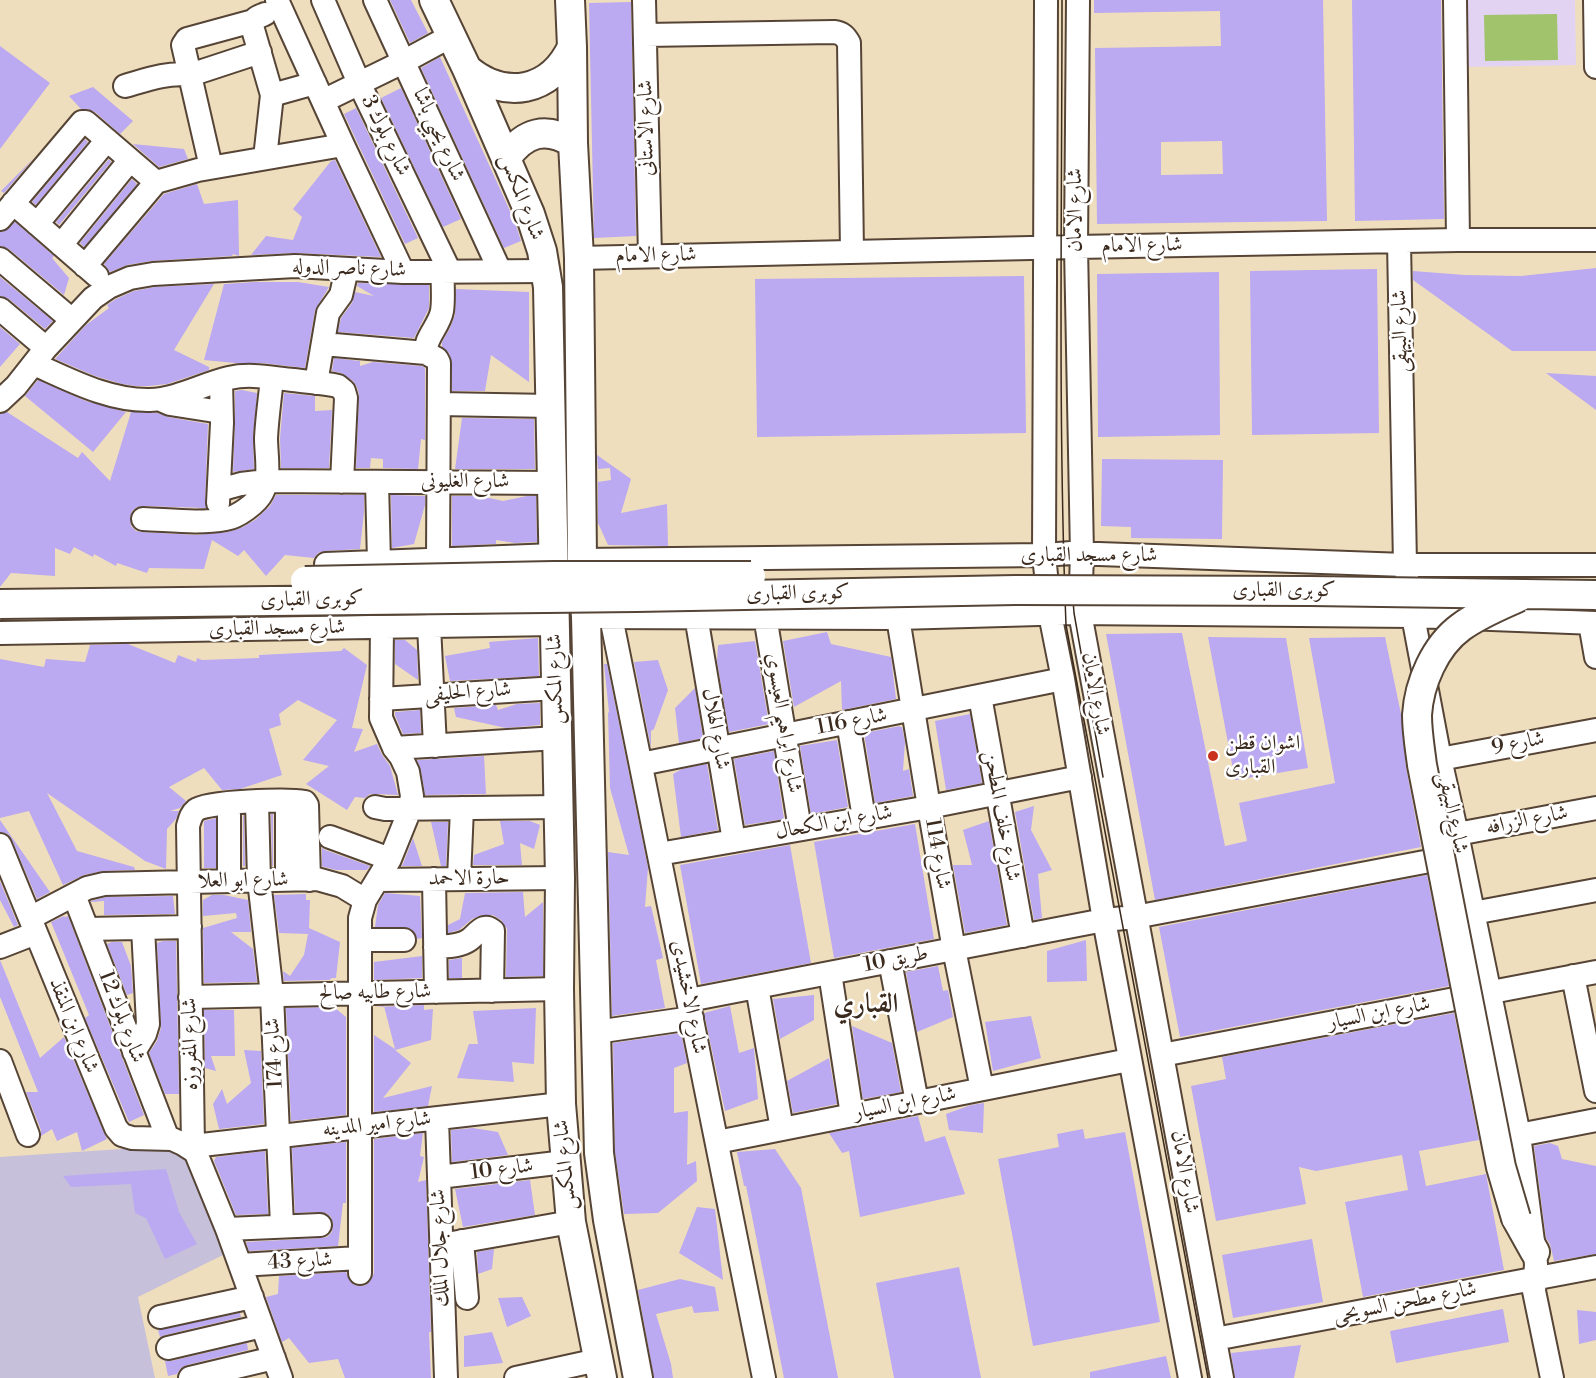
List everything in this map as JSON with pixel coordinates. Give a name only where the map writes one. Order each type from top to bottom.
[{"type":"main road","name":"شارع المكس","points":[[434,0],[507,157],[537,233],[549,303],[559,807],[561,1104],[571,1222],[600,1369]]},
{"type":"main road","name":"شارع المكس","points":[[570,0],[573,143],[579,258],[582,560],[599,617],[596,1032],[599,1153],[608,1220],[638,1378]]},
{"type":"main road","points":[[467,69],[487,83],[499,87],[533,85],[543,81],[561,66],[572,46]]},
{"type":"main road","points":[[507,157],[514,147],[534,135],[554,134],[573,143]]},
{"type":"main road","name":"كوبرى القبارى","points":[[0,587],[553,576],[1596,575]]},
{"type":"main road","name":"كوبرى القبارى","points":[[0,604],[648,597],[1016,590],[1596,595]]},
{"type":"main road","points":[[1524,595],[1489,611],[1460,628],[1443,646],[1429,667],[1421,690],[1417,715],[1422,765],[1499,1155],[1516,1218],[1534,1265]]},
{"type":"street","name":"شارع بلوك 3","points":[[322,0],[446,272]]},
{"type":"street","name":"شارع يحيي باشا","points":[[375,0],[500,271]]},
{"type":"street","name":"شارع الاستانى","points":[[644,0],[650,256]]},
{"type":"street","name":"شارع الامان","points":[[1046,0],[1044,555],[1050,614],[1129,1060],[1190,1378]]},
{"type":"street","name":"شارع الامان","points":[[1078,0],[1076,247],[1082,554],[1080,613],[1221,1378]]},
{"type":"street","points":[[1455,0],[1458,240]]},
{"type":"street","points":[[1595,0],[1596,67]]},
{"type":"street","points":[[211,167],[183,45],[184,41],[253,21],[279,4],[403,272]]},
{"type":"street","points":[[253,21],[252,26],[272,95],[265,158]]},
{"type":"street","points":[[645,35],[834,32],[846,37],[849,43],[852,252]]},
{"type":"street","points":[[272,95],[319,92],[359,83],[451,36]]},
{"type":"street","points":[[125,86],[167,74],[190,75],[260,52]]},
{"type":"street","points":[[5,386],[40,356],[93,298],[109,286],[38,224],[7,211],[78,124],[86,122],[156,182]]},
{"type":"street","points":[[38,224],[108,140]]},
{"type":"street","points":[[85,266],[156,182],[211,167],[343,145]]},
{"type":"street","points":[[61,245],[130,160]]},
{"type":"street","name":"شارع الامام","points":[[579,258],[1458,240],[1596,240]]},
{"type":"street","name":"شارع البيهقى","points":[[1399,242],[1405,565],[1440,759],[1519,1135],[1534,1265],[1534,1292],[1552,1378]]},
{"type":"street","points":[[0,259],[72,320]]},
{"type":"street","name":"شارع ناصر الدوله","points":[[109,286],[130,278],[153,274],[295,266],[403,272],[545,271]]},
{"type":"street","points":[[316,383],[328,313],[341,295],[347,269]]},
{"type":"street","points":[[426,352],[426,342],[438,325],[442,311],[446,272]]},
{"type":"street","points":[[0,309],[40,356],[84,386],[116,396],[159,399],[230,378],[248,376],[338,386],[344,391],[346,398],[342,482]]},
{"type":"street","points":[[323,344],[426,352],[437,359],[439,363],[438,560]]},
{"type":"street","points":[[143,519],[228,519],[241,513],[259,497],[266,481],[266,438],[272,378]]},
{"type":"street","points":[[216,520],[219,490],[221,381]]},
{"type":"street","points":[[159,399],[170,404],[221,412]]},
{"type":"street","points":[[439,404],[551,405]]},
{"type":"street","name":"شارع الغليونى","points":[[219,490],[266,481],[553,483]]},
{"type":"street","points":[[377,482],[380,562]]},
{"type":"street","name":"شارع مسجد القبارى","points":[[582,560],[1071,553],[1405,565],[1596,565]]},
{"type":"street","points":[[326,564],[554,555]]},
{"type":"street","points":[[599,617],[898,618],[1080,613],[1413,616],[1593,623],[1596,657]]},
{"type":"street","name":"شارع الهلال","points":[[696,616],[734,841]]},
{"type":"street","name":"شارع ابراهيم العيسوي","points":[[765,616],[800,829]]},
{"type":"street","name":"شارع الاخشيدى","points":[[599,617],[642,764],[764,1378]]},
{"type":"street","name":"شارع 114","points":[[898,618],[929,807],[982,1089]]},
{"type":"street","name":"شارع مسجد القبارى","points":[[0,633],[555,624]]},
{"type":"street","points":[[360,1127],[360,912],[390,860],[410,808],[411,785],[408,772],[381,718],[382,627]]},
{"type":"street","points":[[429,627],[435,746]]},
{"type":"street","name":"شارع 116","points":[[642,764],[1063,679]]},
{"type":"street","name":"شارع الحليفى","points":[[381,699],[556,688]]},
{"type":"street","name":"شارع خلف المطحن","points":[[980,696],[1023,936]]},
{"type":"street","points":[[848,722],[864,818]]},
{"type":"street","name":"شارع 9","points":[[1440,759],[1596,730]]},
{"type":"street","points":[[394,748],[557,738]]},
{"type":"street","name":"شارع ابن الكحال","points":[[659,854],[929,807],[1080,777]]},
{"type":"street","name":"شارع 174","points":[[257,802],[259,880],[272,995],[282,1226]]},
{"type":"street","points":[[229,803],[229,880]]},
{"type":"street","name":"شارع المفروزه","points":[[270,1369],[240,1265],[194,1149],[188,826],[191,815],[198,808],[210,804],[297,803],[298,879]]},
{"type":"street","points":[[375,807],[385,809],[559,807]]},
{"type":"street","points":[[459,879],[462,808]]},
{"type":"street","name":"شارع الزرافه","points":[[1135,917],[1459,844],[1596,808]]},
{"type":"street","points":[[330,837],[390,860]]},
{"type":"street","name":"شارع ابن المنقذ","points":[[0,845],[116,1128],[122,1135],[132,1138],[168,1139],[194,1149]]},
{"type":"street","name":"حارة الاحمد","points":[[378,880],[560,878]]},
{"type":"street","name":"شارع ابو العلا","points":[[0,947],[74,895],[95,885],[298,879],[330,882],[342,886],[365,900]]},
{"type":"street","points":[[434,879],[436,992]]},
{"type":"street","points":[[1473,913],[1596,890]]},
{"type":"street","name":"شارع بلوك 12","points":[[74,895],[168,1139]]},
{"type":"street","name":"طريق 10","points":[[596,1032],[690,1009],[757,987],[1104,920],[1135,917]]},
{"type":"street","points":[[87,929],[190,927]]},
{"type":"street","points":[[134,1052],[146,1034],[148,1024],[143,928]]},
{"type":"street","points":[[435,947],[460,945],[482,929],[491,929],[493,932],[492,991]]},
{"type":"street","points":[[360,940],[404,940]]},
{"type":"street","points":[[890,961],[917,1102]]},
{"type":"street","name":"شارع ابن السيار","points":[[1162,1055],[1596,972]]},
{"type":"street","points":[[830,973],[852,1115]]},
{"type":"street","points":[[1573,976],[1596,1091]]},
{"type":"street","points":[[757,987],[782,1129]]},
{"type":"street","name":"شارع طابيه صالح","points":[[190,997],[559,989]]},
{"type":"street","name":"شارع ابن السيار","points":[[717,1142],[1129,1060]]},
{"type":"street","points":[[0,1061],[28,1135]]},
{"type":"street","name":"شارع امير المدينه","points":[[194,1149],[279,1136],[561,1104]]},
{"type":"street","name":"شارع جلال الملك","points":[[437,1119],[439,1177],[451,1243],[446,1378]]},
{"type":"street","points":[[1519,1135],[1596,1120]]},
{"type":"street","name":"شارع 43","points":[[240,1265],[360,1266],[360,1127]]},
{"type":"street","name":"شارع 10","points":[[439,1177],[566,1162]]},
{"type":"street","points":[[467,1298],[451,1243],[571,1222]]},
{"type":"street","points":[[227,1229],[320,1225]]},
{"type":"street","name":"شارع مطحن السويحى","points":[[1215,1339],[1534,1265],[1596,1268]]},
{"type":"street","points":[[160,1317],[250,1297]]},
{"type":"street","points":[[168,1348],[258,1327]]},
{"type":"street","points":[[190,1378],[270,1369]]},
{"type":"street","points":[[516,1378],[600,1369]]},
{"type":"shaded area","points":[[1466,0],[1575,0],[1576,65],[1467,67]]},
{"type":"shaded area","points":[[167,1146],[184,1153],[227,1253],[138,1297],[155,1378],[0,1378],[0,1157]]},
{"type":"green space","points":[[1557,14],[1558,60],[1485,61],[1484,15]]},
{"type":"building","points":[[390,0],[411,0],[428,33],[410,43]]},
{"type":"building","points":[[1094,0],[1323,0],[1327,221],[1097,224],[1095,48],[1221,46],[1220,11],[1094,13]],"holes":[[[1222,141],[1223,174],[1161,175],[1161,142]]]},
{"type":"building","points":[[1352,0],[1441,0],[1444,219],[1355,221]]},
{"type":"building","points":[[631,2],[636,236],[594,238],[589,3]]},
{"type":"building","points":[[0,46],[50,83],[0,149]]},
{"type":"building","points":[[440,57],[515,222],[521,241],[504,248],[421,68]]},
{"type":"building","points":[[93,87],[133,121],[120,134],[95,112],[81,109],[69,96]]},
{"type":"building","points":[[401,88],[461,219],[443,227],[381,98]]},
{"type":"building","points":[[356,108],[418,238],[405,244],[344,114]]},
{"type":"building","points":[[85,139],[88,142],[36,205],[32,202]]},
{"type":"building","points":[[133,144],[184,149],[188,159],[159,167]]},
{"type":"building","points":[[34,158],[4,193],[1,191]]},
{"type":"building","points":[[109,159],[111,162],[59,225],[56,222]]},
{"type":"building","points":[[335,160],[381,257],[296,253],[251,255],[266,236],[293,240],[302,217],[293,209],[331,161]]},
{"type":"building","points":[[132,179],[137,184],[84,247],[80,243]]},
{"type":"building","points":[[197,184],[204,204],[238,200],[239,256],[233,254],[232,256],[151,261],[127,265],[110,272],[104,264],[164,194]]},
{"type":"building","points":[[15,222],[54,256],[52,258],[69,278],[64,295],[9,249],[0,246],[0,232],[5,231]]},
{"type":"building","points":[[1596,268],[1596,351],[1512,351],[1413,280],[1413,271],[1521,276]]},
{"type":"building","points":[[1377,269],[1379,433],[1252,435],[1250,271]]},
{"type":"building","points":[[1219,272],[1220,435],[1098,437],[1097,274]]},
{"type":"building","points":[[1024,276],[1026,433],[757,437],[755,279]]},
{"type":"building","points":[[0,277],[53,321],[45,329],[9,299],[0,296]]},
{"type":"building","points":[[298,282],[329,287],[315,310],[305,368],[204,360],[224,284]]},
{"type":"building","points":[[358,283],[429,285],[429,308],[414,338],[338,332],[341,318],[352,303],[355,292],[374,296],[357,286]]},
{"type":"building","points":[[214,284],[174,350],[209,367],[209,370],[167,384],[136,386],[95,376],[55,359],[86,325],[109,308],[107,305],[116,299],[134,291],[155,287]]},
{"type":"building","points":[[456,289],[529,292],[529,382],[491,355],[485,391],[452,391],[452,363],[449,353],[442,347],[442,342],[455,315]]},
{"type":"building","points":[[0,327],[20,344],[0,367]]},
{"type":"building","points":[[334,358],[360,361],[360,366],[373,362],[425,368],[425,440],[421,439],[418,469],[383,468],[383,459],[371,458],[370,468],[356,468],[359,395],[353,381],[341,373],[332,371]]},
{"type":"building","points":[[1546,373],[1596,376],[1596,410]]},
{"type":"building","points":[[38,380],[86,401],[126,412],[93,452],[25,396]]},
{"type":"building","points":[[235,391],[257,393],[253,437],[254,469],[233,472]]},
{"type":"building","points":[[284,393],[315,396],[315,411],[332,410],[329,468],[281,468],[280,438]]},
{"type":"building","points":[[7,412],[78,458],[82,452],[110,481],[131,412],[157,413],[208,424],[206,508],[137,507],[132,511],[130,518],[131,526],[136,531],[195,535],[228,532],[255,520],[270,506],[276,495],[364,495],[360,549],[325,551],[318,553],[314,558],[285,555],[266,576],[244,550],[238,556],[212,540],[204,569],[149,568],[147,573],[117,563],[116,566],[94,554],[93,557],[74,547],[70,554],[55,548],[55,576],[11,573],[0,587],[0,414]]},
{"type":"building","points":[[462,418],[534,419],[535,469],[455,469]]},
{"type":"building","points":[[597,455],[631,479],[621,513],[667,504],[668,546],[608,545],[598,523],[598,482],[611,480],[610,468],[598,469]]},
{"type":"building","points":[[1102,459],[1223,460],[1222,539],[1131,538],[1131,527],[1101,526]]},
{"type":"building","points":[[391,495],[425,496],[425,505],[414,544],[392,548]]},
{"type":"building","points":[[452,496],[480,496],[503,501],[536,496],[537,542],[515,543],[496,540],[496,544],[452,546]]},
{"type":"building","points":[[827,632],[831,644],[891,657],[896,699],[842,710],[841,681],[794,707],[783,641]]},
{"type":"building","points":[[1182,633],[1225,846],[1247,841],[1239,803],[1335,783],[1309,638],[1385,637],[1401,714],[1406,767],[1421,847],[1155,900],[1106,634]]},
{"type":"building","points":[[1208,637],[1286,638],[1308,768],[1235,780]]},
{"type":"building","points":[[538,638],[539,676],[450,681],[445,656],[490,648],[489,642]]},
{"type":"building","points":[[395,640],[405,640],[417,650],[418,680],[395,664]]},
{"type":"building","points":[[755,641],[769,724],[729,732],[717,661],[718,645]]},
{"type":"building","points":[[128,644],[175,663],[178,655],[196,662],[197,658],[202,660],[259,658],[259,655],[341,651],[344,648],[367,665],[352,728],[363,729],[354,752],[377,744],[390,766],[398,795],[370,794],[365,798],[355,797],[347,810],[306,784],[329,766],[303,760],[337,720],[298,700],[279,714],[281,725],[269,729],[282,775],[240,789],[222,790],[204,768],[169,787],[186,801],[180,808],[170,811],[179,811],[176,819],[167,829],[166,869],[145,861],[47,793],[77,851],[134,867],[135,870],[103,871],[84,875],[63,885],[29,811],[0,818],[0,659],[44,667],[46,659],[85,662],[90,645]]},
{"type":"building","points":[[658,660],[668,690],[654,729],[651,731],[651,748],[634,662]]},
{"type":"building","points":[[604,664],[607,664],[648,868],[645,907],[651,906],[663,958],[656,960],[665,1008],[612,1016],[608,852],[629,855],[610,788],[609,712]]},
{"type":"building","points":[[695,688],[703,738],[679,743],[675,708]]},
{"type":"building","points":[[540,703],[540,725],[506,728],[456,717],[454,708],[496,705],[498,710],[517,704]]},
{"type":"building","points":[[420,710],[421,733],[403,734],[395,712]]},
{"type":"building","points":[[970,714],[982,783],[946,790],[935,721]]},
{"type":"building","points":[[900,726],[905,742],[903,771],[909,769],[913,796],[875,803],[864,733]]},
{"type":"building","points":[[837,740],[848,807],[811,814],[800,746]]},
{"type":"building","points":[[774,751],[784,819],[745,825],[734,759]]},
{"type":"building","points":[[484,756],[486,794],[425,795],[417,760]]},
{"type":"building","points":[[707,764],[718,830],[681,837],[673,774],[682,769]]},
{"type":"building","points":[[1034,806],[1031,830],[1052,870],[1038,874],[1042,918],[1034,920],[1015,812]]},
{"type":"building","points":[[271,814],[273,814],[273,866],[272,866]]},
{"type":"building","points":[[243,816],[245,866],[243,866]]},
{"type":"building","points":[[216,818],[216,868],[204,868],[204,821]]},
{"type":"building","points":[[0,820],[50,892],[37,899],[12,840],[8,834],[0,832]]},
{"type":"building","points":[[500,821],[530,821],[540,825],[534,849],[520,843],[522,865],[473,865],[474,855],[504,844]]},
{"type":"building","points":[[989,821],[1007,925],[965,933],[953,865],[972,865],[963,830]]},
{"type":"building","points":[[431,822],[448,822],[446,866],[441,866]]},
{"type":"building","points":[[915,824],[934,939],[834,958],[814,842]]},
{"type":"building","points":[[413,838],[422,866],[401,866],[403,864]]},
{"type":"building","points":[[790,845],[811,963],[701,984],[680,865]]},
{"type":"building","points":[[322,847],[370,866],[367,870],[336,870],[324,867],[322,866]]},
{"type":"building","points":[[1427,875],[1449,986],[1180,1037],[1159,927]]},
{"type":"building","points":[[0,881],[18,925],[14,927],[0,900]]},
{"type":"building","points":[[523,892],[525,917],[543,902],[543,976],[506,977],[507,927],[501,920],[493,915],[482,915],[472,919],[459,930],[448,933],[448,925],[460,919],[465,893]]},
{"type":"building","points":[[385,893],[420,896],[422,938],[417,939],[411,929],[405,927],[375,927],[378,905]]},
{"type":"building","points":[[306,894],[306,900],[310,900],[309,928],[340,942],[336,978],[284,981],[283,971],[290,976],[304,955],[308,934],[279,933],[274,895]]},
{"type":"building","points":[[212,895],[248,900],[251,932],[231,932],[253,949],[257,982],[204,983],[203,928],[237,918],[236,913],[203,916],[203,900]]},
{"type":"building","points":[[173,896],[175,914],[104,915],[104,901],[91,902],[106,897]]},
{"type":"building","points":[[68,916],[144,1115],[129,1122],[85,1018],[89,1015],[51,922]]},
{"type":"building","points":[[1086,940],[1087,981],[1047,982],[1047,951]]},
{"type":"building","points":[[176,941],[179,1094],[165,1094],[149,1053],[157,1041],[161,1028],[157,943]]},
{"type":"building","points":[[122,942],[131,966],[133,993],[127,995],[107,944]]},
{"type":"building","points":[[422,956],[422,978],[374,980],[374,962]]},
{"type":"building","points":[[462,958],[462,978],[449,978],[449,960]]},
{"type":"building","points":[[0,960],[40,1058],[64,1037],[107,1139],[82,1151],[77,1132],[57,1141],[52,1129],[41,1136],[41,1130],[26,1092],[38,1092],[0,997]]},
{"type":"building","points":[[938,966],[943,991],[948,990],[953,1017],[917,1032],[906,972]]},
{"type":"building","points":[[814,995],[814,1020],[780,1039],[773,999]]},
{"type":"building","points":[[424,1005],[424,1010],[433,1009],[431,1040],[395,1050],[411,1063],[383,1098],[432,1086],[428,1106],[374,1112],[374,1035],[395,1049],[384,1007]]},
{"type":"building","points":[[730,1006],[739,1053],[754,1048],[758,1099],[725,1111],[704,1013]]},
{"type":"building","points":[[334,1007],[346,1017],[346,1115],[291,1121],[286,1008]]},
{"type":"building","points":[[536,1008],[534,1064],[512,1062],[514,1082],[457,1078],[469,1044],[478,1044],[473,1011]]},
{"type":"building","points":[[204,1010],[234,1010],[235,1056],[211,1056],[216,1071],[205,1068]]},
{"type":"building","points":[[1454,1013],[1479,1140],[1419,1151],[1426,1186],[1486,1174],[1504,1270],[1363,1297],[1345,1202],[1408,1190],[1402,1155],[1316,1171],[1299,1167],[1306,1204],[1216,1221],[1191,1086],[1226,1079],[1222,1057]]},
{"type":"building","points":[[1031,1016],[1041,1058],[993,1071],[985,1022]]},
{"type":"building","points":[[852,1026],[892,1043],[901,1092],[863,1099]]},
{"type":"building","points":[[681,1033],[687,1063],[674,1068],[674,1113],[688,1111],[687,1165],[696,1161],[697,1181],[658,1213],[624,1214],[615,1152],[613,1043]]},
{"type":"building","points":[[244,1050],[261,1051],[264,1124],[219,1129],[213,1104],[222,1089],[227,1104],[251,1083]]},
{"type":"building","points":[[829,1058],[837,1104],[793,1113],[787,1081]]},
{"type":"building","points":[[984,1103],[983,1133],[949,1130],[946,1114]]},
{"type":"building","points":[[918,1116],[925,1142],[945,1136],[965,1194],[860,1217],[849,1151],[842,1153],[829,1133]]},
{"type":"building","points":[[473,1128],[498,1132],[508,1155],[452,1162],[451,1130]]},
{"type":"building","points":[[1083,1129],[1085,1139],[1125,1132],[1160,1322],[1033,1346],[998,1159],[1059,1147],[1057,1134]]},
{"type":"building","points":[[423,1133],[420,1156],[424,1157],[418,1182],[426,1180],[431,1378],[345,1378],[338,1359],[309,1363],[289,1338],[282,1342],[266,1297],[278,1294],[279,1276],[346,1272],[354,1285],[366,1285],[371,1280],[374,1273],[374,1139]]},
{"type":"building","points":[[346,1142],[346,1203],[343,1203],[338,1246],[249,1251],[246,1242],[321,1238],[327,1237],[332,1232],[331,1217],[326,1213],[295,1213],[292,1148]]},
{"type":"building","points":[[1550,1143],[1558,1146],[1562,1159],[1596,1166],[1596,1254],[1554,1261],[1550,1244],[1546,1238],[1534,1146]]},
{"type":"building","points":[[775,1149],[801,1188],[838,1378],[784,1378],[746,1186],[744,1186],[737,1152]]},
{"type":"building","points":[[265,1151],[268,1214],[236,1215],[214,1161],[216,1157]]},
{"type":"building","points":[[166,1169],[179,1212],[197,1244],[165,1259],[146,1218],[135,1213],[131,1184],[71,1187],[63,1176]]},
{"type":"building","points":[[530,1180],[535,1215],[463,1227],[455,1189]]},
{"type":"building","points":[[697,1207],[715,1209],[723,1280],[679,1253]]},
{"type":"building","points":[[1312,1239],[1323,1302],[1233,1318],[1222,1255]]},
{"type":"building","points":[[494,1249],[492,1269],[478,1274],[477,1252]]},
{"type":"building","points":[[959,1267],[981,1378],[894,1378],[876,1283]]},
{"type":"building","points":[[680,1279],[715,1287],[719,1311],[694,1313],[692,1306],[656,1314],[673,1378],[654,1378],[638,1290]]},
{"type":"building","points":[[522,1297],[531,1316],[507,1327],[498,1298]]},
{"type":"building","points":[[1503,1309],[1509,1342],[1396,1363],[1390,1331]]},
{"type":"building","points":[[1577,1310],[1596,1312],[1596,1340],[1579,1344]]},
{"type":"building","points":[[240,1313],[241,1317],[160,1337],[158,1330]]},
{"type":"building","points":[[492,1332],[503,1363],[464,1367],[464,1336]]},
{"type":"building","points":[[247,1343],[248,1350],[187,1365],[177,1374],[168,1376],[165,1361]]},
{"type":"building","points":[[1301,1345],[1294,1378],[1235,1378],[1231,1353]]},
{"type":"building","points":[[1166,1356],[1171,1378],[1090,1378],[1090,1372]]},
{"type":"tram line","points":[[1062,0],[1061,391],[1066,625],[1208,1378]]},
{"type":"tram line","points":[[1073,600],[1103,777]]},
{"type":"place","name":"اشوان قطن القبارى","points":[[1213,756]]},
{"type":"district","name":"القباري","points":[[866,1006]]}]
